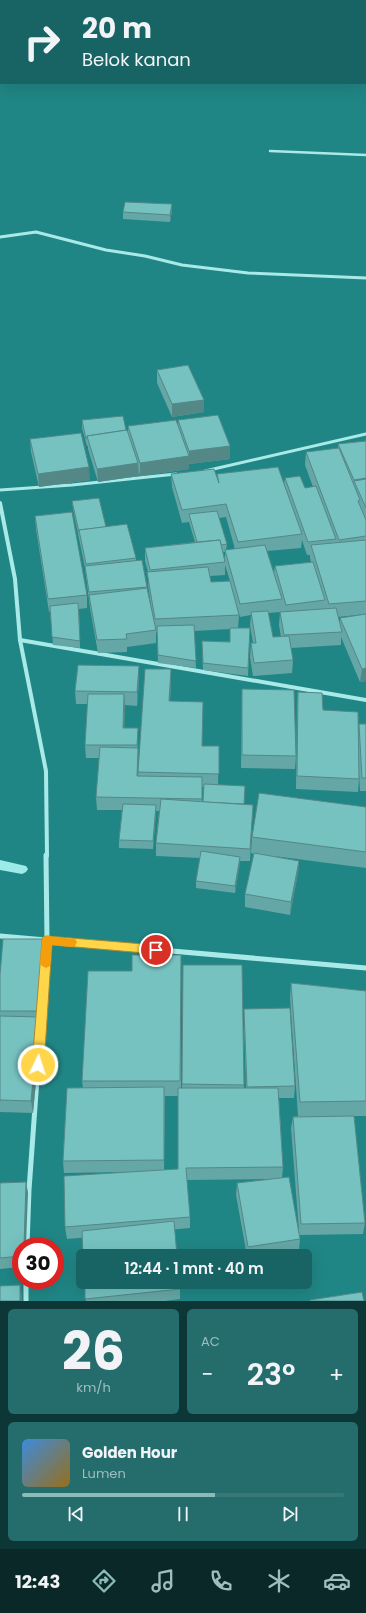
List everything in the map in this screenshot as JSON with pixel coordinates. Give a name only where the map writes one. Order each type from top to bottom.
[{"type":"street","points":[[270,151],[366,155]]},
{"type":"street","points":[[0,237],[36,232],[106,250],[145,256],[182,265],[248,273],[366,278]]},
{"type":"street","points":[[200,472],[366,434]]},
{"type":"street","points":[[0,490],[72,485],[178,474]]},
{"type":"street","points":[[0,503],[15,579],[20,640],[46,771],[47,940],[29,1190],[27,1237]]},
{"type":"street","points":[[20,640],[366,700]]},
{"type":"street","points":[[0,936],[366,968]]},
{"type":"street","points":[[26,1289],[26,1301]]},
{"type":"building","points":[[125,202],[172,204],[170,215],[123,212]]},
{"type":"building","points":[[188,365],[204,400],[172,404],[157,370]]},
{"type":"building","points":[[218,415],[230,446],[189,451],[178,420]]},
{"type":"building","points":[[123,416],[126,430],[87,436],[86,439],[82,420]]},
{"type":"building","points":[[176,420],[189,456],[140,463],[128,426]]},
{"type":"building","points":[[127,430],[138,463],[97,469],[87,436]]},
{"type":"building","points":[[81,433],[89,467],[38,474],[30,439]]},
{"type":"building","points":[[366,441],[366,478],[354,480],[338,444]]},
{"type":"building","points":[[339,448],[360,500],[358,501],[366,520],[366,536],[339,540],[306,452]]},
{"type":"building","points":[[278,467],[302,534],[238,542],[226,504],[182,510],[171,474],[214,469],[219,483],[217,474]]},
{"type":"building","points":[[300,476],[305,488],[316,486],[336,539],[308,542],[285,478]]},
{"type":"building","points":[[366,479],[366,508],[354,481]]},
{"type":"building","points":[[99,498],[106,527],[79,530],[79,532],[72,501]]},
{"type":"building","points":[[217,511],[227,544],[221,545],[220,540],[197,542],[189,514]]},
{"type":"building","points":[[72,512],[87,595],[48,599],[35,516]]},
{"type":"building","points":[[127,524],[136,558],[86,564],[79,530]]},
{"type":"building","points":[[220,540],[225,562],[150,570],[145,548]]},
{"type":"building","points":[[366,540],[366,601],[329,604],[311,545]]},
{"type":"building","points":[[265,545],[282,599],[240,604],[225,550]]},
{"type":"building","points":[[142,560],[147,587],[89,592],[85,566]]},
{"type":"building","points":[[313,562],[325,600],[286,605],[275,566]]},
{"type":"building","points":[[208,567],[211,582],[230,581],[239,615],[155,619],[147,572]]},
{"type":"building","points":[[147,588],[156,630],[126,634],[127,639],[97,640],[89,595]]},
{"type":"building","points":[[78,603],[80,641],[52,637],[50,606]]},
{"type":"building","points":[[336,608],[342,632],[284,635],[280,612]]},
{"type":"building","points":[[268,611],[273,637],[289,636],[293,660],[254,663],[251,643],[256,643],[251,612]]},
{"type":"building","points":[[366,614],[366,668],[362,669],[340,618]]},
{"type":"building","points":[[194,625],[196,661],[158,655],[157,626]]},
{"type":"building","points":[[230,628],[250,628],[248,668],[203,663],[202,641],[230,642]]},
{"type":"building","points":[[78,665],[139,666],[137,692],[75,691]]},
{"type":"building","points":[[145,669],[171,669],[169,701],[203,702],[202,746],[219,746],[219,774],[138,772]]},
{"type":"building","points":[[242,689],[294,690],[296,756],[242,755]]},
{"type":"building","points":[[298,692],[322,693],[323,710],[358,712],[359,779],[297,776]]},
{"type":"building","points":[[88,694],[124,694],[123,728],[138,728],[137,745],[85,745]]},
{"type":"building","points":[[359,724],[366,724],[366,778],[362,778]]},
{"type":"building","points":[[100,747],[138,748],[137,776],[202,777],[202,799],[96,797]]},
{"type":"building","points":[[204,784],[245,786],[244,804],[203,802]]},
{"type":"building","points":[[259,793],[366,807],[366,852],[252,837]]},
{"type":"building","points":[[161,799],[253,805],[250,849],[156,843]]},
{"type":"building","points":[[123,804],[156,805],[153,841],[119,840]]},
{"type":"building","points":[[201,851],[240,857],[235,886],[196,881]]},
{"type":"building","points":[[254,853],[299,861],[291,902],[245,894]]},
{"type":"building","points":[[3,939],[43,939],[39,1011],[0,1011],[0,975]]},
{"type":"building","points":[[132,955],[181,955],[180,1081],[82,1081],[88,971],[132,971]]},
{"type":"building","points":[[183,965],[242,965],[244,1085],[182,1084]]},
{"type":"building","points":[[291,983],[366,991],[366,1101],[300,1102]]},
{"type":"building","points":[[290,1008],[295,1086],[247,1087],[244,1009]]},
{"type":"building","points":[[0,1016],[39,1017],[31,1101],[0,1100]]},
{"type":"building","points":[[164,1087],[164,1160],[63,1161],[67,1088]]},
{"type":"building","points":[[178,1088],[278,1088],[283,1167],[186,1168],[190,1217],[65,1227],[64,1176],[178,1169]]},
{"type":"building","points":[[354,1116],[365,1223],[301,1224],[293,1117]]},
{"type":"building","points":[[289,1177],[300,1239],[248,1247],[237,1183]]},
{"type":"building","points":[[26,1182],[24,1237],[12,1237],[12,1257],[0,1258],[0,1183]]},
{"type":"building","points":[[174,1221],[176,1249],[83,1249],[82,1231]]},
{"type":"building","points":[[12,1285],[12,1289],[20,1289],[20,1301],[0,1301],[0,1286]]},
{"type":"building","points":[[85,1289],[180,1289],[85,1299]]},
{"type":"building","points":[[362,1292],[364,1301],[310,1301],[310,1300]]},
{"type":"waterway","points":[[0,865],[22,869]]},
{"type":"slow traffic","points":[[46,963],[47,940],[71,942]]},
{"type":"route","points":[[38,1065],[47,940],[156,950]]}]
